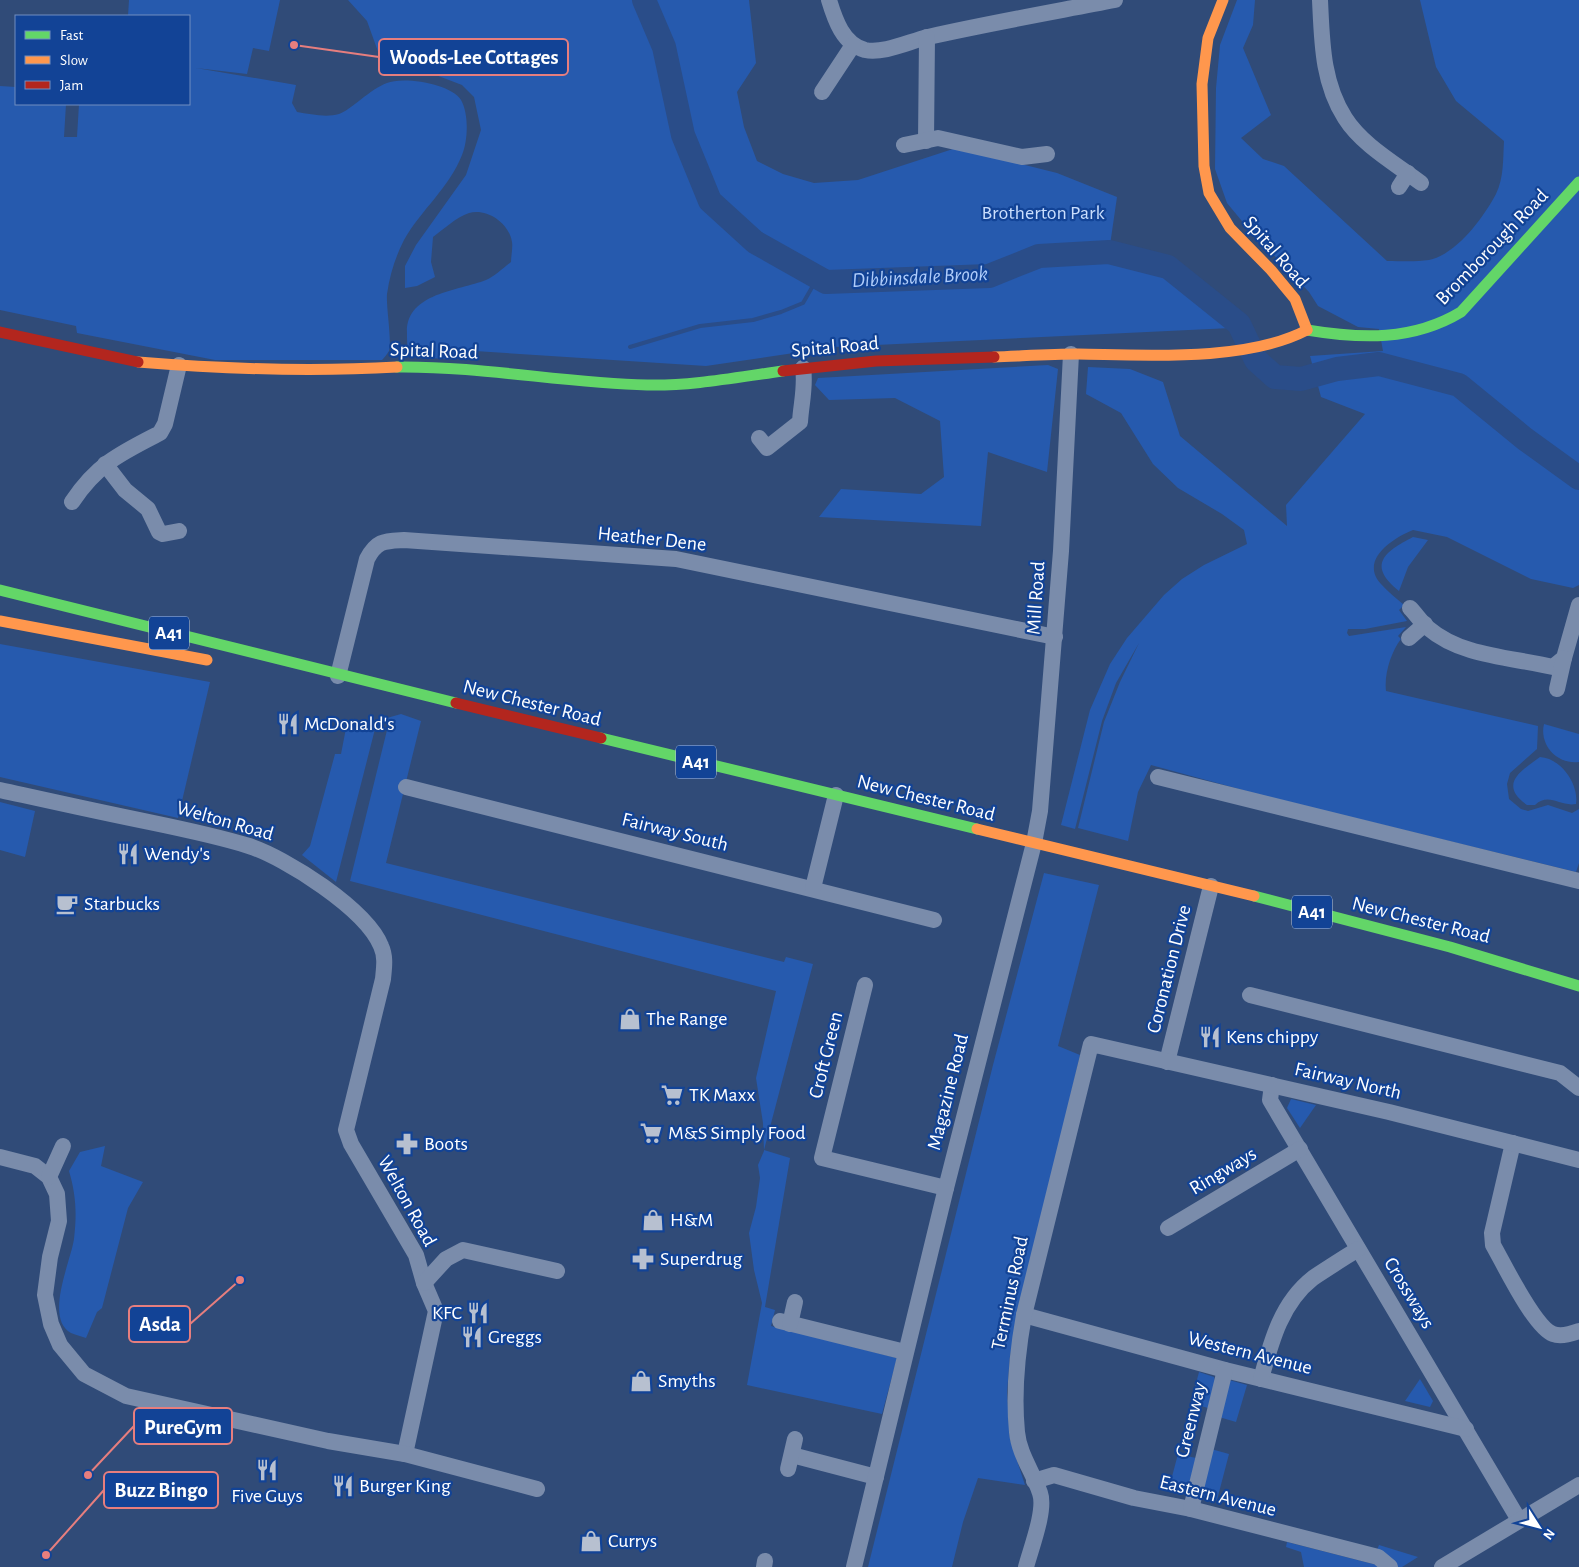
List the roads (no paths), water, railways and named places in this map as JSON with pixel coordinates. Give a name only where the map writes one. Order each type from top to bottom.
[{"type":"main road","name":"Spital Road","points":[[0,332],[132,361],[179,365],[345,370],[399,366],[646,386],[689,384],[804,368],[876,361],[1071,354],[1172,355],[1268,346],[1288,340],[1307,330],[1295,299],[1271,270],[1230,228],[1213,203],[1209,193],[1204,166],[1202,84],[1208,38],[1223,0]]},
{"type":"main road","name":"Bromborough Road","points":[[1307,330],[1338,335],[1377,337],[1430,328],[1446,323],[1461,312],[1579,182]]},
{"type":"main road","name":"New Chester Road","points":[[0,590],[338,676],[1211,886],[1504,961],[1579,986]]},
{"type":"main road","name":"A41","points":[[0,621],[215,661]]},
{"type":"main road","points":[[64,621],[109,642]]},
{"type":"main road","name":"New Chester Road","points":[[262,668],[338,676]]},
{"type":"main road","name":"New Chester Road","points":[[1504,961],[1570,971]]},
{"type":"street","points":[[829,0],[842,32],[853,45],[866,50],[880,49],[927,37],[1115,0]]},
{"type":"street","points":[[1320,0],[1326,75],[1335,98],[1346,120],[1409,181]]},
{"type":"street","points":[[926,141],[927,37]]},
{"type":"street","points":[[831,87],[853,45]]},
{"type":"street","points":[[904,145],[938,138],[1022,157],[1047,154]]},
{"type":"street","name":"Mill Road","points":[[1034,843],[1040,811],[1055,637],[1071,354]]},
{"type":"street","points":[[72,502],[90,477],[105,464],[160,433],[165,424],[179,365]]},
{"type":"street","points":[[759,438],[767,448],[800,422],[801,401],[805,381],[804,368]]},
{"type":"street","points":[[105,464],[125,490],[148,508],[159,532],[163,534],[179,531]]},
{"type":"street","name":"Heather Dene","points":[[338,676],[367,559],[373,548],[384,541],[404,540],[676,559],[1055,637]]},
{"type":"street","points":[[1557,689],[1579,605]]},
{"type":"street","points":[[1410,608],[1425,624],[1458,646],[1480,653],[1516,658],[1553,667],[1564,658]]},
{"type":"street","points":[[1409,638],[1425,624]]},
{"type":"street","points":[[1158,777],[1579,881]]},
{"type":"street","name":"Fairway South","points":[[406,787],[934,920]]},
{"type":"street","name":"Welton Road","points":[[0,790],[183,830],[250,847],[283,861],[333,894],[372,931],[381,946],[385,962],[383,979],[346,1130],[350,1144],[416,1255],[424,1284],[436,1311],[405,1454]]},
{"type":"street","points":[[813,888],[836,795]]},
{"type":"street","name":"Magazine Road","points":[[854,1567],[905,1352],[1034,843]]},
{"type":"street","name":"Coronation Drive","points":[[1167,1062],[1211,886]]},
{"type":"street","name":"Croft Green","points":[[865,985],[822,1158],[946,1188]]},
{"type":"street","points":[[1250,995],[1560,1073],[1579,1088]]},
{"type":"street","name":"Terminus Road","points":[[1026,1567],[1040,1510],[1040,1494],[1023,1455],[1016,1426],[1017,1354],[1024,1315],[1091,1044],[1107,1048]]},
{"type":"street","name":"Fairway North","points":[[1107,1048],[1272,1085],[1579,1160]]},
{"type":"street","name":"Crossways","points":[[1272,1085],[1270,1100],[1519,1520]]},
{"type":"street","points":[[1513,1143],[1492,1233],[1493,1245],[1537,1322],[1553,1334],[1570,1335],[1579,1331]]},
{"type":"street","points":[[49,1177],[63,1146]]},
{"type":"street","name":"Ringways","points":[[1168,1228],[1300,1150]]},
{"type":"street","points":[[0,1158],[35,1166],[49,1177],[57,1194],[59,1221],[50,1257],[46,1295],[51,1324],[60,1345],[84,1374],[126,1396],[328,1441],[405,1454],[537,1489]]},
{"type":"street","points":[[1261,1379],[1272,1341],[1284,1311],[1312,1279],[1358,1249]]},
{"type":"street","points":[[424,1284],[446,1259],[463,1250],[557,1271]]},
{"type":"street","points":[[795,1302],[785,1322],[905,1352]]},
{"type":"street","name":"Western Avenue","points":[[1024,1315],[1225,1370],[1466,1429]]},
{"type":"street","name":"Greenway","points":[[1190,1509],[1225,1370]]},
{"type":"street","points":[[792,1454],[876,1477]]},
{"type":"street","name":"Eastern Avenue","points":[[1034,1481],[1054,1475],[1134,1498],[1190,1509],[1378,1557],[1390,1567]]},
{"type":"street","points":[[1442,1567],[1579,1485]]},
{"type":"waterway","name":"Dibbinsdale Brook","points":[[644,0],[664,47],[683,135],[710,201],[755,242],[826,282],[989,276],[1039,256],[1109,252],[1168,267],[1239,324],[1256,360],[1275,377],[1301,379],[1337,369],[1379,364],[1459,385],[1525,439],[1579,478]]},
{"type":"waterway","points":[[630,347],[700,326],[753,320],[781,312],[803,303],[818,277]]},
{"type":"place","name":"Woods-Lee Cottages","points":[[294,45]]},
{"type":"place","name":"McDonald's","points":[[288,724]]},
{"type":"place","name":"Wendy's","points":[[128,854]]},
{"type":"place","name":"Starbucks","points":[[67,904]]},
{"type":"place","name":"The Range","points":[[630,1019]]},
{"type":"place","name":"Kens chippy","points":[[1210,1037]]},
{"type":"place","name":"TK Maxx","points":[[672,1095]]},
{"type":"place","name":"M&S Simply Food","points":[[651,1133]]},
{"type":"place","name":"Boots","points":[[407,1144]]},
{"type":"place","name":"H&M","points":[[653,1220]]},
{"type":"place","name":"Superdrug","points":[[643,1259]]},
{"type":"place","name":"Asda","points":[[240,1280]]},
{"type":"place","name":"KFC","points":[[478,1313]]},
{"type":"place","name":"Greggs","points":[[472,1337]]},
{"type":"place","name":"Smyths","points":[[641,1381]]},
{"type":"place","name":"Five Guys","points":[[267,1470]]},
{"type":"place","name":"PureGym","points":[[88,1475]]},
{"type":"place","name":"Burger King","points":[[343,1486]]},
{"type":"place","name":"Currys","points":[[591,1541]]},
{"type":"place","name":"Buzz Bingo","points":[[46,1555]]},
{"type":"park label","name":"Brotherton Park","points":[[1043,213]]}]
